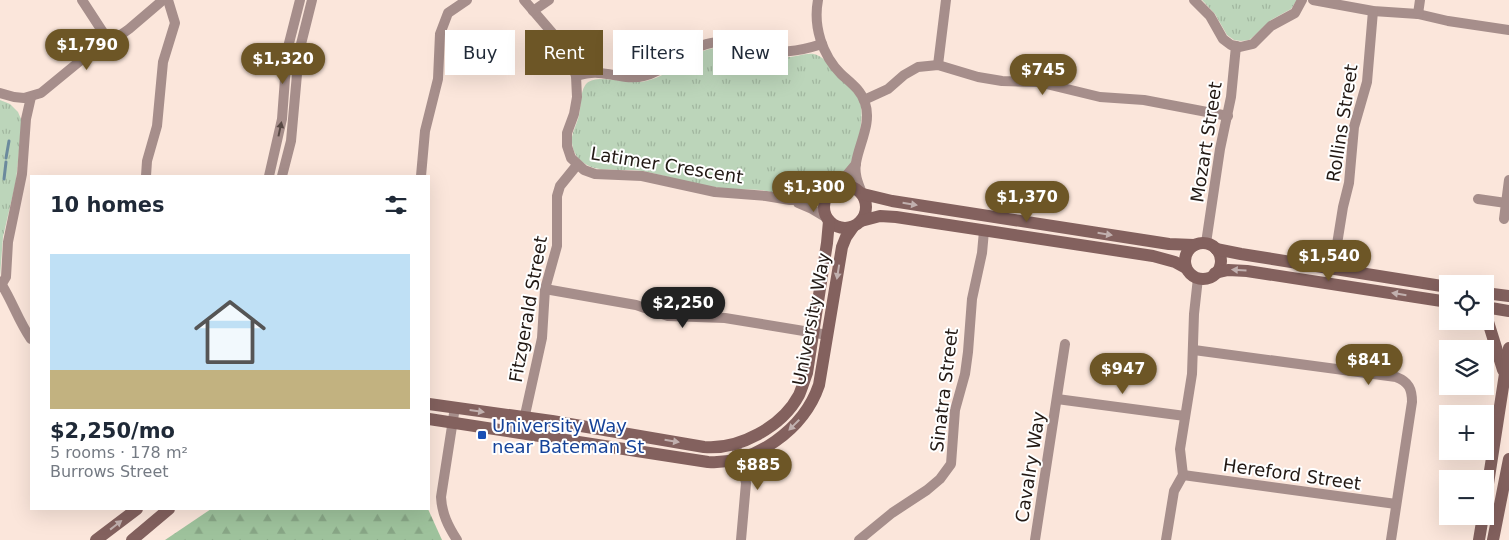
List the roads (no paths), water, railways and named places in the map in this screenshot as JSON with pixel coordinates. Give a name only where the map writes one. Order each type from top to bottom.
[{"type":"street","points":[[82,0],[110,43]]},
{"type":"street","points":[[268,175],[282,119],[287,51],[300,0]]},
{"type":"street","points":[[282,175],[292,141],[299,52],[312,0]]},
{"type":"street","points":[[421,175],[425,131],[438,80],[440,34],[448,13],[467,0]]},
{"type":"street","name":"Latimer Crescent","points":[[524,0],[567,50],[576,76],[577,102],[566,140],[568,151],[577,165],[592,173],[636,175],[706,191],[790,200],[813,200],[833,189]]},
{"type":"street","points":[[533,11],[549,0]]},
{"type":"street","points":[[818,0],[817,20],[822,44],[833,65],[856,87],[867,109],[856,163],[856,178],[867,208],[857,224]]},
{"type":"street","points":[[938,65],[946,0]]},
{"type":"street","points":[[1194,0],[1210,16],[1223,39],[1227,43],[1236,46],[1248,46],[1257,41],[1271,26],[1294,13],[1302,0]]},
{"type":"street","points":[[1313,0],[1373,11],[1418,14],[1448,21],[1509,30]]},
{"type":"street","points":[[1418,14],[1420,0]]},
{"type":"street","points":[[0,93],[26,98],[46,90],[80,60],[110,43],[163,1],[175,21],[163,62],[156,126],[147,161],[146,175]]},
{"type":"street","name":"Rollins Street","points":[[1333,268],[1349,183],[1354,127],[1367,82],[1373,11]]},
{"type":"street","points":[[576,76],[596,73],[627,77],[642,76],[660,70],[696,48],[714,43],[730,43],[787,52],[799,51],[822,44]]},
{"type":"street","name":"Mozart Street","points":[[1205,246],[1220,149],[1228,116],[1236,46]]},
{"type":"street","points":[[864,100],[888,89],[904,75],[918,67],[938,65],[978,77],[1002,81],[1038,82],[1100,97],[1144,100],[1228,116]]},
{"type":"street","points":[[14,310],[12,302],[1,286],[6,277],[9,233],[22,174],[26,145],[26,98]]},
{"type":"street","points":[[856,163],[825,199],[824,206],[828,220],[840,228],[857,224],[876,216],[891,216],[1154,256],[1176,262],[1198,278],[1207,278],[1224,270],[1238,270],[1439,301]]},
{"type":"street","name":"Fitzgerald Street","points":[[521,433],[542,338],[545,289],[558,246],[557,196],[560,186],[577,165]]},
{"type":"street","points":[[1504,219],[1509,180]]},
{"type":"street","points":[[833,189],[848,186],[862,193],[887,200],[1169,244],[1205,246],[1230,253],[1439,286]]},
{"type":"street","name":"Latimer Crescent","points":[[790,200],[812,209],[828,220]]},
{"type":"street","points":[[1478,200],[1506,203]]},
{"type":"street","points":[[984,231],[986,216]]},
{"type":"street","name":"University Way","points":[[430,404],[704,446],[720,447],[749,439],[778,419],[798,397],[807,373],[827,243],[828,220]]},
{"type":"street","name":"University Way","points":[[430,419],[708,462],[719,463],[753,454],[788,431],[806,412],[819,385],[842,247],[846,237],[857,224]]},
{"type":"street","name":"Sinatra Street","points":[[859,540],[892,513],[927,490],[940,479],[951,464],[955,410],[965,374],[972,299],[982,253],[984,231]]},
{"type":"street","points":[[1186,268],[1186,255],[1189,249],[1205,246],[1220,254],[1221,261],[1216,273]]},
{"type":"street","points":[[1331,283],[1333,268]]},
{"type":"street","points":[[1166,540],[1174,491],[1183,475],[1180,449],[1192,374],[1194,314],[1198,278]]},
{"type":"street","points":[[545,289],[636,305],[668,316],[725,318],[828,335]]},
{"type":"street","points":[[1494,294],[1509,296]]},
{"type":"street","points":[[0,296],[14,310],[30,337]]},
{"type":"street","points":[[1494,309],[1509,311]]},
{"type":"street","points":[[1491,330],[1501,358],[1504,377]]},
{"type":"street","name":"Cavalry Way","points":[[1035,540],[1065,344]]},
{"type":"street","points":[[1490,470],[1509,348]]},
{"type":"street","points":[[1194,350],[1396,377],[1407,383],[1411,389],[1412,402],[1391,540]]},
{"type":"street","points":[[1057,399],[1185,416]]},
{"type":"street","points":[[455,408],[441,497],[442,510],[449,528],[457,540]]},
{"type":"street","points":[[736,444],[746,483],[741,540]]},
{"type":"street","points":[[1493,540],[1509,459]]},
{"type":"street","name":"Hereford Street","points":[[1183,475],[1396,504]]},
{"type":"street","points":[[96,540],[136,510]]},
{"type":"street","points":[[132,540],[163,510]]},
{"type":"street","points":[[1479,540],[1482,525]]},
{"type":"waterway","points":[[6,158],[9,141]]},
{"type":"waterway","points":[[4,179],[6,162]]},
{"type":"place","name":"University Way near Bateman St","points":[[482,435]]}]
